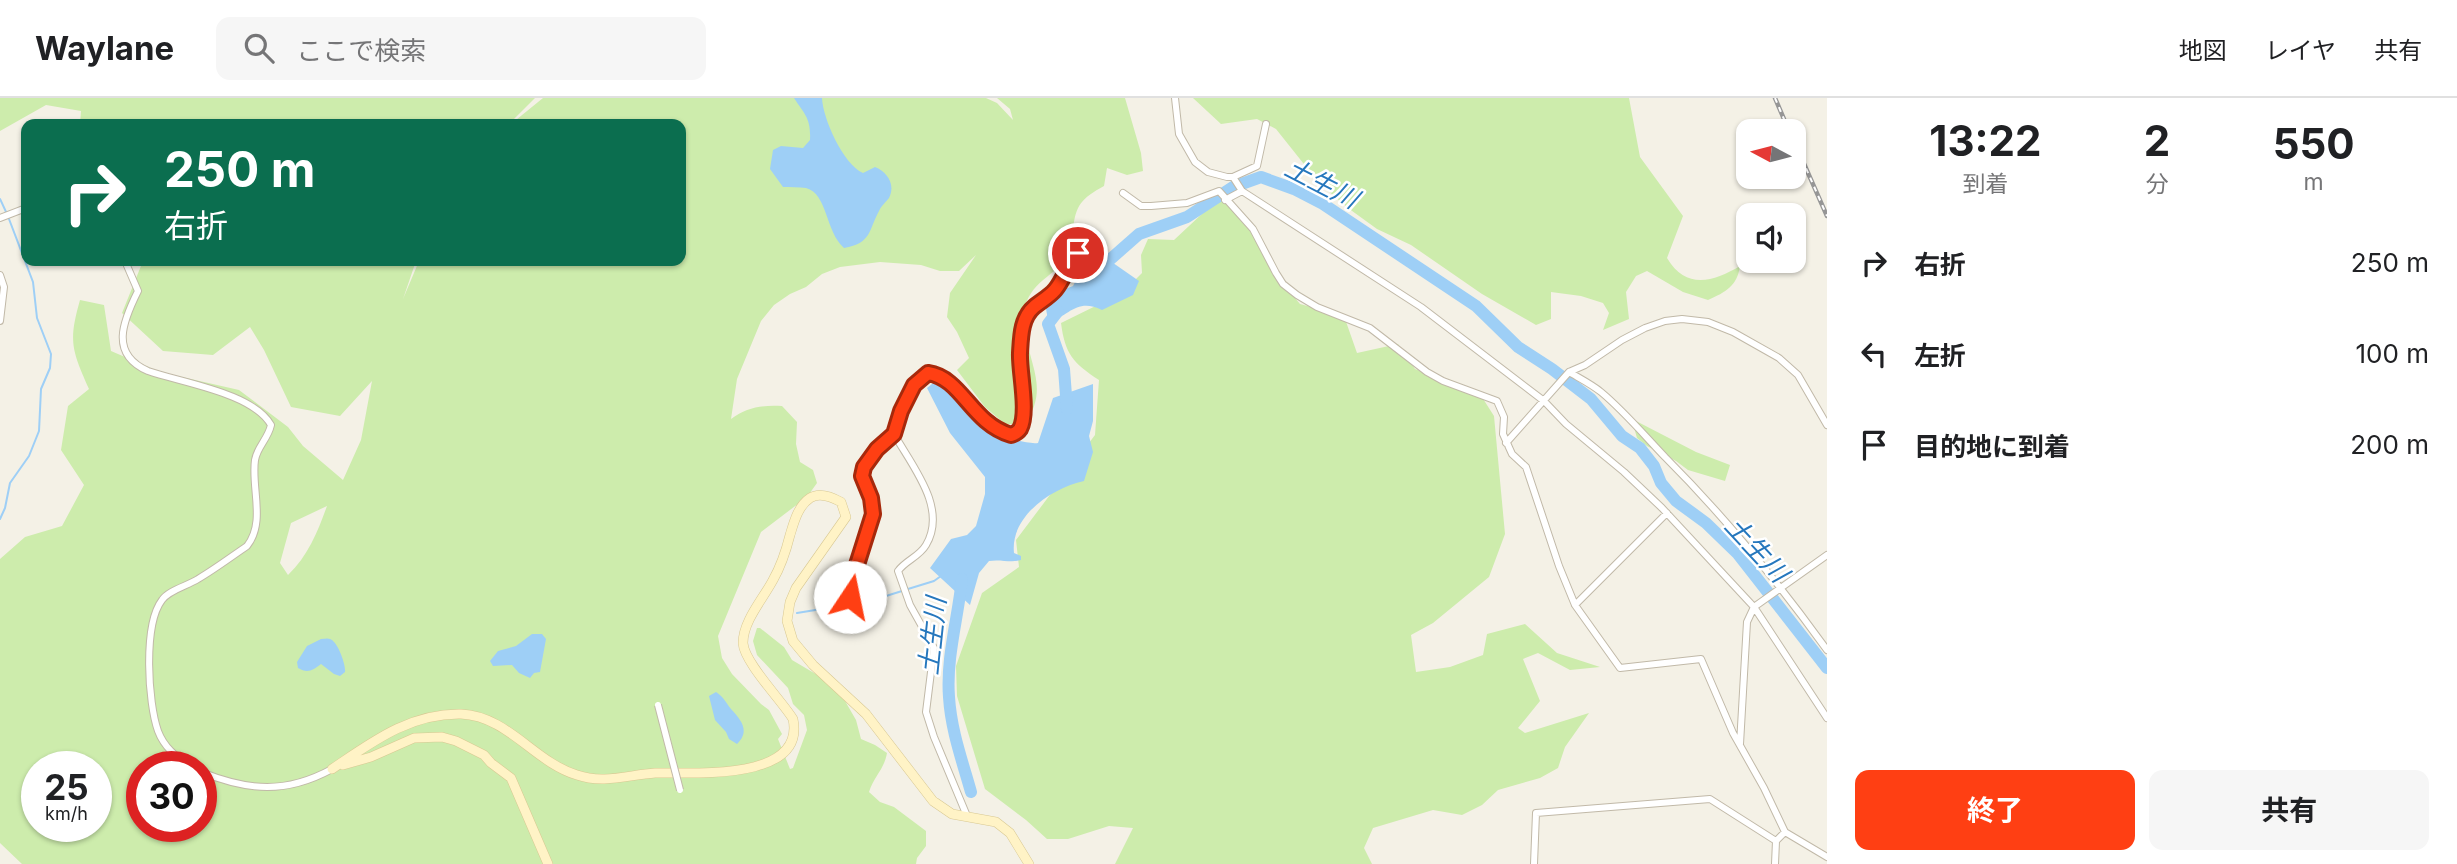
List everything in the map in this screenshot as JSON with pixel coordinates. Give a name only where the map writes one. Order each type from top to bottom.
[{"type":"street","points":[[1175,98],[1179,134],[1195,162],[1208,172],[1233,177],[1257,166],[1266,124]]},
{"type":"street","points":[[1233,177],[1241,190],[1421,307],[1544,401],[1566,424],[1624,472],[1667,513],[1754,607],[1827,718]]},
{"type":"street","points":[[1225,200],[1241,190]]},
{"type":"street","points":[[1123,193],[1141,206],[1151,206],[1187,203],[1219,191],[1253,229],[1283,284],[1297,295],[1317,307],[1370,328],[1427,372],[1443,381],[1497,401],[1504,416],[1503,434],[1506,443],[1512,454],[1526,467],[1575,605],[1620,668],[1701,659],[1740,745],[1785,832],[1827,857]]},
{"type":"street","points":[[0,218],[21,210]]},
{"type":"street","points":[[850,597],[855,571],[873,514],[871,498],[862,476],[864,467],[877,449],[894,434],[901,411],[914,385],[928,373],[945,378],[979,416],[997,431],[1011,435],[1020,429],[1023,409],[1020,356],[1023,325],[1032,309],[1055,290],[1070,261],[1078,253]]},
{"type":"street","points":[[127,266],[138,291],[125,317],[122,341],[129,359],[136,366],[167,378],[237,397],[258,410],[271,425],[269,435],[256,456],[253,475],[257,512],[252,539],[247,546],[199,579],[163,597],[156,610],[149,657],[156,720],[159,732],[170,751]]},
{"type":"street","points":[[0,275],[4,287],[0,321]]},
{"type":"street","points":[[1506,443],[1569,372],[1585,365],[1622,340],[1665,321],[1682,319],[1708,322],[1733,332],[1779,358],[1798,375],[1827,425]]},
{"type":"street","points":[[1569,372],[1613,403],[1731,527],[1782,588],[1827,650]]},
{"type":"street","points":[[894,434],[929,499],[934,515],[933,528],[926,545],[898,571],[910,605],[934,648],[926,712],[967,816]]},
{"type":"street","points":[[332,769],[383,734],[420,719],[457,714],[478,715],[498,724],[551,763],[573,775],[595,781],[654,773],[716,774],[767,763],[781,756],[789,748],[795,732],[793,719],[748,659],[743,640],[747,625],[785,556],[799,510],[811,497],[817,495],[841,502],[846,517],[808,569],[793,595],[787,621],[793,641],[813,665],[866,714],[933,802],[952,814],[996,822],[1005,828],[1021,848],[1029,864]]},
{"type":"street","points":[[1575,605],[1667,513]]},
{"type":"street","points":[[1740,745],[1746,622],[1754,607],[1827,555]]},
{"type":"street","points":[[658,705],[680,790]]},
{"type":"street","points":[[217,779],[274,788],[296,785],[414,738],[442,737],[484,755],[511,778],[548,864]]},
{"type":"street","points":[[1534,864],[1536,813],[1710,799],[1776,841]]},
{"type":"street","points":[[1775,864],[1776,841],[1785,832]]},
{"type":"green space","points":[[0,98],[535,98],[514,119],[80,119],[81,111],[46,105],[0,131]]},
{"type":"green space","points":[[543,98],[986,98],[997,103],[1013,120],[1010,109],[997,98],[1125,98],[1141,153],[1143,171],[1127,175],[1107,168],[1104,186],[1090,194],[1078,208],[1070,252],[1058,268],[1037,286],[1026,303],[1023,320],[1037,391],[1032,412],[1025,424],[1005,424],[985,407],[957,370],[969,358],[947,317],[950,293],[976,255],[959,271],[940,271],[921,265],[880,262],[840,267],[822,274],[806,287],[774,305],[761,321],[737,379],[731,419],[755,408],[782,406],[797,422],[796,444],[800,462],[813,470],[817,483],[807,497],[761,532],[718,636],[722,658],[732,674],[769,710],[782,734],[778,739],[790,769],[793,768],[807,730],[804,715],[793,704],[788,688],[757,655],[753,641],[757,628],[784,647],[792,660],[831,683],[841,694],[856,720],[861,739],[887,753],[869,792],[926,831],[926,846],[916,864],[22,864],[0,843],[0,559],[25,537],[62,526],[84,485],[61,450],[68,406],[89,389],[74,346],[74,326],[80,300],[104,305],[111,351],[160,372],[239,390],[288,427],[303,446],[343,480],[361,440],[372,381],[340,416],[291,407],[250,327],[213,355],[163,351],[122,313],[141,266],[414,266],[403,299],[417,266],[686,266],[686,119],[517,119]],"holes":[[[327,506],[307,551],[288,575],[280,563],[291,523]]]},
{"type":"green space","points":[[1193,98],[1629,98],[1640,157],[1683,216],[1667,258],[1674,268],[1691,279],[1710,279],[1736,268],[1736,273],[1739,273],[1730,288],[1708,300],[1683,292],[1647,271],[1636,276],[1626,292],[1629,319],[1603,330],[1609,313],[1603,303],[1581,296],[1551,292],[1551,319],[1536,325],[1482,294],[1411,245],[1377,229],[1348,208],[1319,183],[1276,129],[1257,119],[1221,124]]},
{"type":"green space","points":[[1219,198],[1243,216],[1275,274],[1300,304],[1344,316],[1357,353],[1398,344],[1415,369],[1480,394],[1494,416],[1505,534],[1489,577],[1433,623],[1411,635],[1416,672],[1450,667],[1483,655],[1487,634],[1525,624],[1557,653],[1600,667],[1570,670],[1538,653],[1523,659],[1540,701],[1518,728],[1525,733],[1589,713],[1565,747],[1558,768],[1540,778],[1498,790],[1482,805],[1462,815],[1433,810],[1373,828],[1364,848],[1372,864],[1115,864],[1133,828],[1109,826],[1068,839],[1047,839],[985,789],[957,696],[956,666],[982,593],[1019,567],[1016,540],[1095,435],[1099,380],[1072,357],[1065,343],[1061,323],[1122,293],[1142,273],[1141,255],[1148,239],[1174,240]]},
{"type":"green space","points":[[1636,421],[1696,452],[1730,465],[1725,481],[1688,470],[1647,446],[1637,438],[1633,424]]},
{"type":"water","points":[[794,98],[822,98],[830,129],[848,160],[863,173],[875,167],[883,172],[891,183],[889,198],[880,209],[868,235],[853,246],[844,248],[838,241],[823,205],[813,192],[806,188],[783,187],[770,169],[773,150],[781,146],[803,148],[810,140],[808,122]]},
{"type":"water","points":[[1093,249],[1139,281],[1133,295],[1102,310],[1080,306],[1049,323],[1046,300],[1052,294],[1073,286],[1081,255]]},
{"type":"water","points":[[943,375],[976,422],[1002,436],[1031,443],[1038,443],[1053,398],[1093,384],[1093,421],[1089,436],[1093,452],[1084,481],[1047,497],[1026,516],[1015,540],[1014,553],[1021,556],[1021,560],[989,561],[979,573],[970,605],[930,568],[951,539],[967,535],[976,526],[985,494],[985,477],[950,433],[927,388]]},
{"type":"water","points":[[532,634],[542,634],[546,639],[540,672],[534,673],[530,678],[519,673],[512,665],[493,666],[490,661],[498,651],[516,646]]},
{"type":"water","points":[[321,639],[331,639],[338,648],[345,669],[340,676],[321,664],[305,671],[298,668],[297,662],[307,646]]},
{"type":"water","points":[[716,692],[743,726],[743,735],[737,744],[729,739],[715,720],[709,696]]},
{"type":"waterway","name":"土生川","points":[[1097,271],[1139,234],[1187,217],[1233,187],[1261,177],[1294,189],[1323,204],[1476,306],[1518,347],[1591,399],[1622,436],[1640,448],[1654,466],[1661,483],[1676,501],[1706,523],[1738,554],[1827,668]]},
{"type":"waterway","points":[[0,199],[7,214]]},
{"type":"waterway","points":[[9,219],[21,250]]},
{"type":"waterway","points":[[0,519],[10,483],[29,456],[39,431],[41,389],[50,368],[51,354],[37,318],[33,282],[27,266]]},
{"type":"waterway","name":"土生川","points":[[1058,311],[1048,324],[1064,369],[1067,409]]},
{"type":"waterway","points":[[908,589],[941,576]]},
{"type":"waterway","name":"土生川","points":[[962,579],[951,653],[949,697],[954,733],[971,792]]},
{"type":"waterway","points":[[797,613],[870,601],[902,591]]},
{"type":"railway","points":[[1775,98],[1784,119]]},
{"type":"railway","points":[[1806,168],[1827,216]]},
{"type":"route","points":[[850,597],[860,552],[873,514],[871,498],[862,476],[864,467],[877,449],[894,434],[901,411],[914,385],[928,373],[940,375],[986,423],[997,431],[1011,435],[1016,433],[1020,429],[1023,409],[1020,356],[1023,325],[1032,309],[1055,290],[1070,261],[1078,253]]}]
